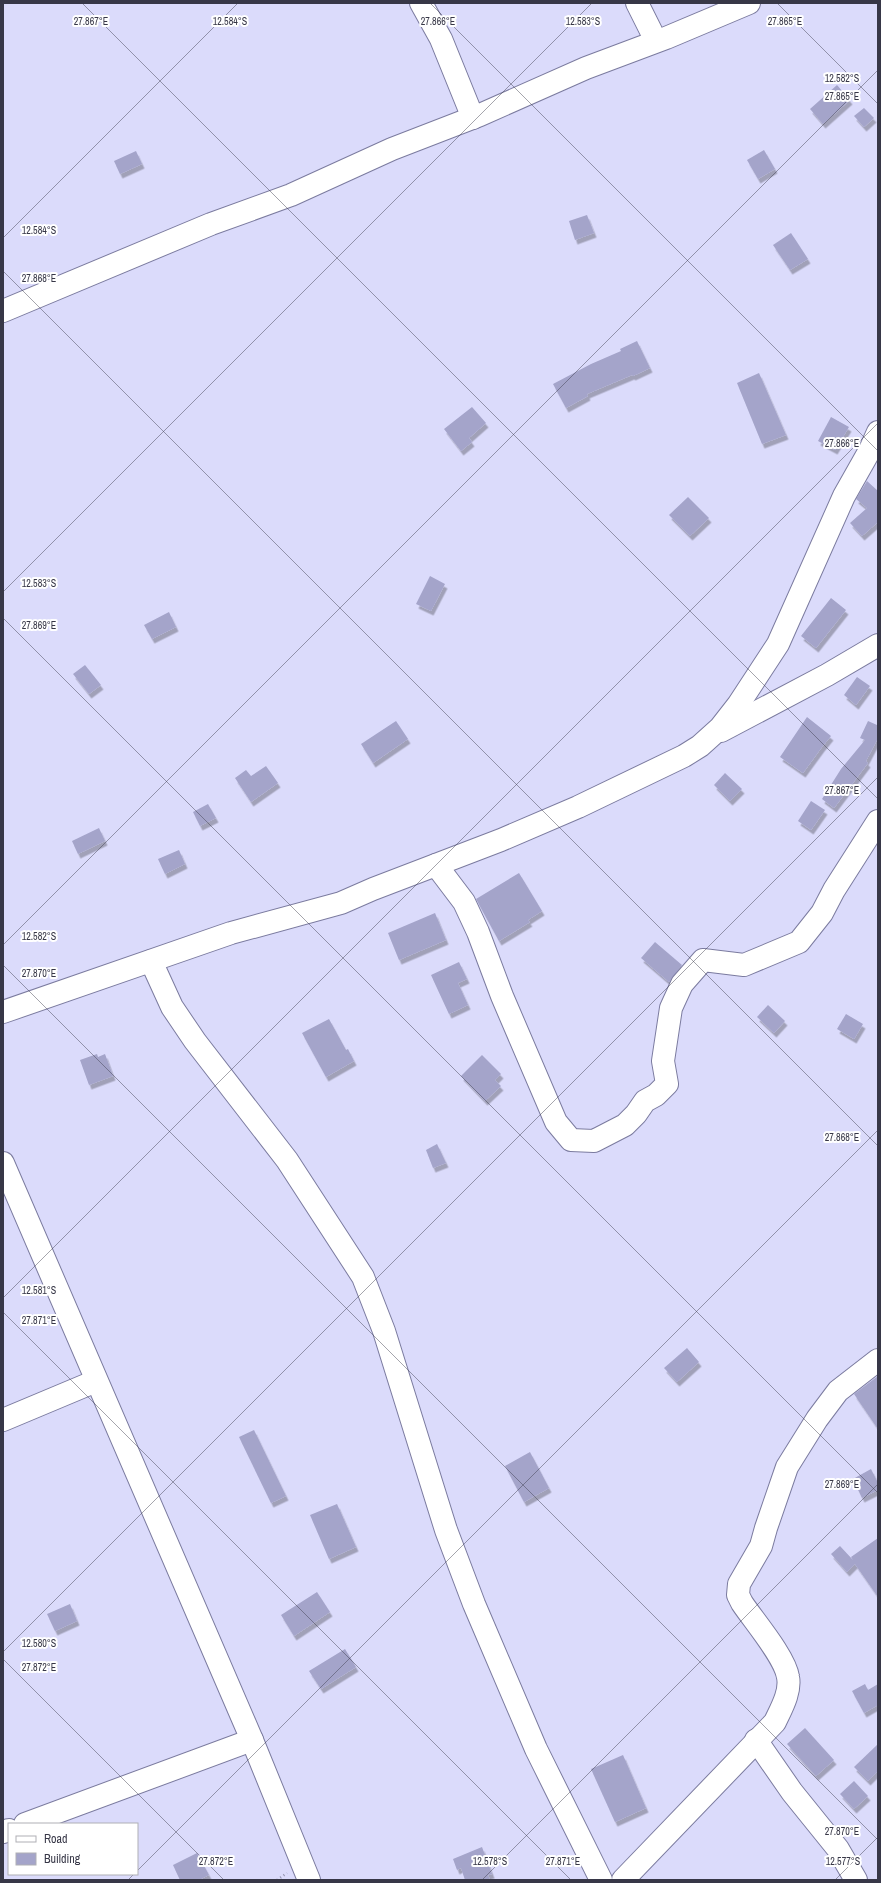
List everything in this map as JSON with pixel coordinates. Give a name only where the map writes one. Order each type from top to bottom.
[{"type":"street","points":[[421,3],[441,39],[473,118]]},
{"type":"street","points":[[637,3],[656,42]]},
{"type":"street","points":[[3,310],[212,224],[291,195],[392,149],[473,118],[586,68],[656,42],[749,3]]},
{"type":"street","points":[[3,1012],[231,933],[329,908],[501,840],[578,807],[684,756],[700,746],[710,737],[738,705],[778,644],[812,572],[844,496],[870,450],[878,432]]},
{"type":"street","points":[[710,737],[827,675],[878,645]]},
{"type":"street","points":[[436,865],[464,902],[478,932],[502,996],[556,1122],[571,1140],[594,1141],[625,1125],[636,1114],[645,1101],[656,1095],[667,1084],[663,1061],[671,1008],[682,984],[703,960],[744,965],[799,942],[822,913],[834,890],[878,821]]},
{"type":"street","points":[[151,961],[172,1007],[191,1036],[287,1160],[363,1277],[384,1331],[446,1530],[474,1604],[536,1748],[601,1880]]},
{"type":"street","points":[[3,1163],[252,1740],[309,1880]]},
{"type":"street","points":[[623,1880],[756,1740],[775,1722],[788,1690],[789,1678],[784,1665],[740,1599],[738,1595],[739,1584],[761,1546],[787,1467],[817,1419],[838,1391],[878,1360]]},
{"type":"street","points":[[3,1420],[96,1381]]},
{"type":"street","points":[[28,1823],[252,1740]]},
{"type":"street","points":[[756,1740],[792,1792],[838,1849],[856,1880]]},
{"type":"building","points":[[837,85],[850,100],[823,124],[810,109]]},
{"type":"building","points":[[864,108],[874,118],[864,127],[854,116]]},
{"type":"building","points":[[764,150],[775,169],[758,179],[747,160]]},
{"type":"building","points":[[136,151],[142,164],[120,174],[114,161]]},
{"type":"building","points":[[587,215],[594,233],[575,240],[569,221]]},
{"type":"building","points":[[791,233],[808,259],[790,270],[773,245]]},
{"type":"building","points":[[637,341],[650,368],[587,394],[588,396],[566,408],[553,384],[591,364],[621,351],[620,349]]},
{"type":"building","points":[[759,373],[786,435],[762,444],[737,383]]},
{"type":"building","points":[[472,407],[486,423],[469,438],[472,442],[461,451],[444,429]]},
{"type":"building","points":[[831,417],[849,427],[835,450],[818,441]]},
{"type":"building","points":[[867,481],[878,491],[878,522],[862,536],[850,523],[867,508],[856,499]]},
{"type":"building","points":[[688,497],[709,518],[690,536],[669,515]]},
{"type":"building","points":[[430,576],[445,584],[431,611],[416,604]]},
{"type":"building","points":[[831,598],[846,610],[816,648],[801,636]]},
{"type":"building","points":[[169,612],[176,627],[152,639],[144,625]]},
{"type":"building","points":[[85,665],[101,685],[89,694],[73,674]]},
{"type":"building","points":[[857,677],[870,686],[856,705],[844,695]]},
{"type":"building","points":[[807,717],[831,736],[803,773],[780,757]]},
{"type":"building","points":[[396,721],[408,739],[373,763],[361,744]]},
{"type":"building","points":[[868,721],[877,725],[878,724],[878,738],[866,761],[868,763],[834,808],[822,799],[841,769],[865,740],[860,738]]},
{"type":"building","points":[[266,766],[278,783],[251,802],[235,778],[246,770],[251,776]]},
{"type":"building","points":[[725,773],[742,789],[730,801],[714,785]]},
{"type":"building","points":[[811,801],[825,810],[811,830],[798,821]]},
{"type":"building","points":[[208,804],[216,818],[200,826],[193,812]]},
{"type":"building","points":[[99,828],[105,841],[78,854],[72,841]]},
{"type":"building","points":[[179,850],[185,864],[165,874],[158,859]]},
{"type":"building","points":[[519,873],[542,911],[528,920],[530,922],[499,941],[476,899]]},
{"type":"building","points":[[435,913],[446,940],[399,960],[388,933]]},
{"type":"building","points":[[655,942],[682,965],[669,982],[641,958]]},
{"type":"building","points":[[459,962],[467,979],[458,983],[468,1005],[449,1014],[431,975]]},
{"type":"building","points":[[768,1005],[785,1021],[774,1033],[757,1017]]},
{"type":"building","points":[[846,1014],[863,1024],[854,1039],[837,1029]]},
{"type":"building","points":[[329,1019],[346,1050],[348,1049],[354,1061],[326,1077],[302,1033]]},
{"type":"building","points":[[97,1054],[98,1057],[105,1054],[113,1076],[89,1085],[80,1060]]},
{"type":"building","points":[[482,1055],[501,1074],[495,1080],[501,1086],[485,1101],[461,1076]]},
{"type":"building","points":[[437,1144],[446,1163],[433,1168],[426,1150]]},
{"type":"building","points":[[687,1348],[699,1362],[677,1382],[664,1368]]},
{"type":"building","points":[[878,1376],[878,1429],[854,1394]]},
{"type":"building","points":[[254,1430],[286,1496],[271,1503],[239,1437]]},
{"type":"building","points":[[530,1452],[549,1488],[524,1502],[505,1466]]},
{"type":"building","points":[[871,1469],[878,1483],[878,1490],[862,1498],[853,1479]]},
{"type":"building","points":[[337,1504],[356,1547],[329,1559],[310,1515]]},
{"type":"building","points":[[878,1538],[878,1597],[855,1564],[847,1572],[831,1554],[840,1546],[853,1560],[851,1557]]},
{"type":"building","points":[[317,1592],[330,1612],[294,1636],[281,1615]]},
{"type":"building","points":[[70,1604],[77,1621],[55,1631],[47,1614]]},
{"type":"building","points":[[345,1649],[356,1667],[321,1689],[309,1671]]},
{"type":"building","points":[[865,1684],[868,1690],[878,1684],[878,1705],[864,1713],[852,1691]]},
{"type":"building","points":[[805,1728],[834,1760],[816,1776],[787,1744]]},
{"type":"building","points":[[878,1744],[878,1771],[868,1781],[854,1767]]},
{"type":"building","points":[[623,1755],[646,1808],[615,1822],[591,1769]]},
{"type":"building","points":[[854,1781],[868,1796],[854,1809],[840,1794]]},
{"type":"building","points":[[482,1847],[492,1874],[488,1875],[490,1880],[465,1880],[461,1868],[457,1870],[453,1859]]},
{"type":"building","points":[[197,1853],[209,1875],[199,1880],[180,1880],[173,1865]]}]
